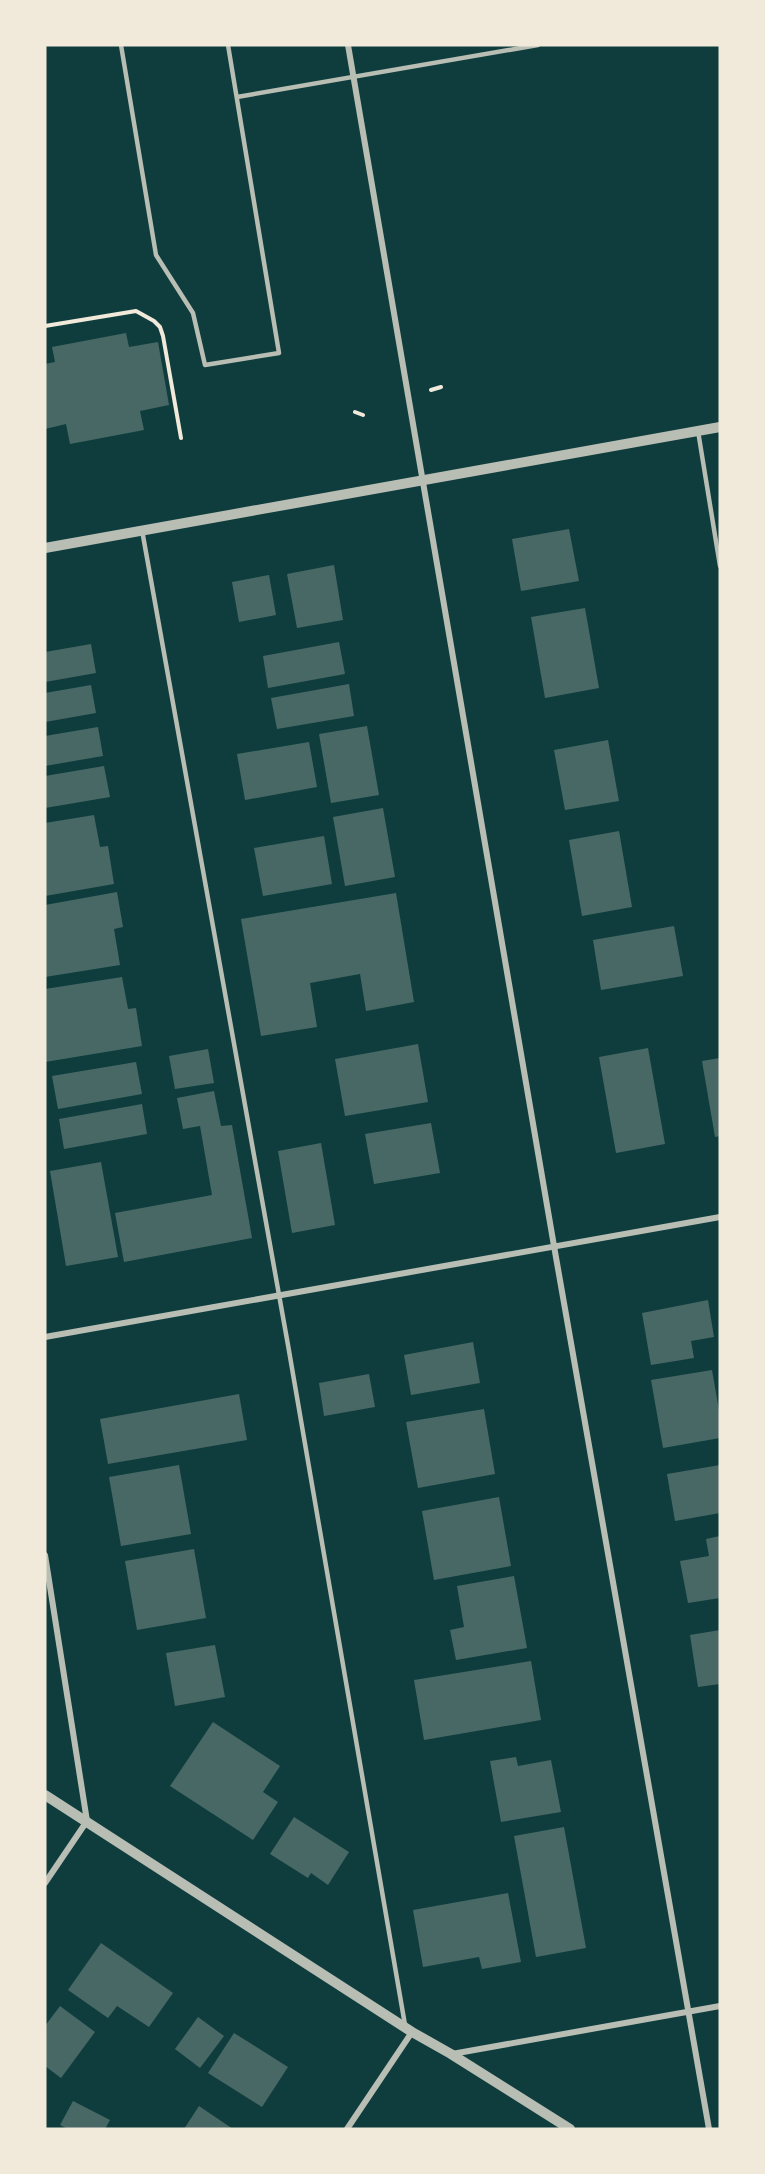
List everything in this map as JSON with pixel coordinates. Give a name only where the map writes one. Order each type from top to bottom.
[{"type":"street","points":[[348,45],[554,1246],[709,2129]]},
{"type":"street","points":[[45,548],[720,427]]},
{"type":"street","points":[[45,1337],[720,1217]]},
{"type":"street","points":[[45,1555],[87,1821],[45,1883]]},
{"type":"street","points":[[45,1795],[409,2030],[570,2129]]},
{"type":"street","points":[[451,2055],[720,2006]]},
{"type":"street","points":[[347,2129],[409,2030]]},
{"type":"lane","points":[[121,45],[156,255],[193,313],[205,365],[279,353],[228,45]]},
{"type":"lane","points":[[237,97],[538,45]]},
{"type":"lane","points":[[698,431],[720,566]]},
{"type":"lane","points":[[142,530],[409,2030]]},
{"type":"path","points":[[45,326],[136,311],[154,321],[160,327],[163,336],[181,438]]},
{"type":"path","points":[[431,390],[441,387]]},
{"type":"path","points":[[355,412],[363,415]]},
{"type":"building","points":[[126,333],[129,347],[158,342],[169,405],[140,411],[144,430],[70,444],[66,424],[45,429],[45,364],[55,362],[52,347]]},
{"type":"building","points":[[569,529],[579,581],[521,591],[512,539]]},
{"type":"building","points":[[334,565],[343,620],[297,628],[287,574]]},
{"type":"building","points":[[269,575],[276,615],[239,622],[232,582]]},
{"type":"building","points":[[585,608],[599,688],[545,698],[531,617]]},
{"type":"building","points":[[339,642],[345,674],[268,688],[263,656]]},
{"type":"building","points":[[91,644],[96,673],[45,682],[45,652]]},
{"type":"building","points":[[349,684],[354,716],[277,729],[271,698]]},
{"type":"building","points":[[91,685],[96,713],[45,722],[45,693]]},
{"type":"building","points":[[367,726],[379,795],[331,803],[319,734]]},
{"type":"building","points":[[98,727],[103,756],[45,766],[45,736]]},
{"type":"building","points":[[608,740],[619,801],[565,810],[554,750]]},
{"type":"building","points":[[309,742],[317,787],[245,800],[237,754]]},
{"type":"building","points":[[104,766],[110,797],[45,808],[45,776]]},
{"type":"building","points":[[383,808],[395,877],[345,886],[333,817]]},
{"type":"building","points":[[94,815],[100,847],[108,846],[114,884],[45,896],[45,823]]},
{"type":"building","points":[[619,831],[632,907],[582,916],[569,840]]},
{"type":"building","points":[[324,836],[332,884],[263,896],[254,848]]},
{"type":"building","points":[[117,892],[123,927],[114,929],[120,965],[45,977],[45,905]]},
{"type":"building","points":[[396,893],[414,1002],[366,1011],[360,974],[310,983],[317,1027],[261,1036],[241,919]]},
{"type":"building","points":[[674,926],[683,976],[601,990],[593,940]]},
{"type":"building","points":[[122,977],[128,1009],[136,1008],[142,1046],[45,1062],[45,989]]},
{"type":"building","points":[[418,1044],[428,1102],[345,1116],[335,1059]]},
{"type":"building","points":[[648,1048],[665,1144],[616,1153],[599,1057]]},
{"type":"building","points":[[208,1049],[214,1083],[175,1089],[169,1056]]},
{"type":"building","points":[[720,1058],[720,1136],[715,1137],[702,1061]]},
{"type":"building","points":[[136,1062],[142,1094],[58,1109],[52,1076]]},
{"type":"building","points":[[214,1091],[221,1126],[232,1125],[252,1238],[124,1262],[115,1213],[212,1195],[200,1126],[183,1129],[177,1098]]},
{"type":"building","points":[[142,1104],[147,1134],[64,1149],[59,1119]]},
{"type":"building","points":[[431,1123],[440,1173],[374,1184],[365,1134]]},
{"type":"building","points":[[321,1143],[335,1225],[292,1233],[278,1151]]},
{"type":"building","points":[[101,1162],[118,1257],[66,1266],[50,1171]]},
{"type":"building","points":[[708,1300],[714,1337],[691,1341],[694,1358],[651,1365],[642,1313]]},
{"type":"building","points":[[473,1342],[480,1383],[411,1395],[404,1355]]},
{"type":"building","points":[[712,1370],[720,1416],[720,1438],[663,1448],[651,1380]]},
{"type":"building","points":[[369,1374],[375,1407],[324,1416],[319,1383]]},
{"type":"building","points":[[239,1394],[247,1440],[108,1464],[100,1419]]},
{"type":"building","points":[[484,1409],[495,1474],[418,1488],[406,1422]]},
{"type":"building","points":[[179,1465],[191,1534],[121,1546],[109,1477]]},
{"type":"building","points":[[720,1465],[720,1513],[675,1521],[667,1474]]},
{"type":"building","points":[[499,1497],[511,1566],[434,1580],[422,1511]]},
{"type":"building","points":[[720,1536],[720,1598],[688,1603],[680,1561],[709,1556],[706,1539]]},
{"type":"building","points":[[194,1549],[206,1618],[137,1630],[125,1561]]},
{"type":"building","points":[[514,1576],[527,1648],[456,1660],[450,1630],[464,1627],[457,1586]]},
{"type":"building","points":[[720,1630],[720,1684],[698,1687],[690,1635]]},
{"type":"building","points":[[215,1645],[225,1697],[175,1706],[166,1653]]},
{"type":"building","points":[[531,1661],[541,1720],[424,1740],[414,1680]]},
{"type":"building","points":[[213,1722],[280,1766],[263,1792],[278,1802],[253,1840],[170,1786]]},
{"type":"building","points":[[516,1757],[518,1766],[551,1760],[561,1812],[501,1822],[490,1761]]},
{"type":"building","points":[[294,1817],[349,1852],[328,1885],[311,1873],[308,1878],[270,1854]]},
{"type":"building","points":[[564,1827],[586,1948],[536,1957],[514,1836]]},
{"type":"building","points":[[508,1893],[521,1962],[482,1969],[479,1957],[423,1967],[413,1910]]},
{"type":"building","points":[[101,1943],[173,1993],[149,2027],[117,2006],[108,2018],[68,1990]]},
{"type":"building","points":[[60,2006],[95,2032],[61,2078],[45,2066],[45,2026]]},
{"type":"building","points":[[198,2017],[224,2036],[200,2068],[175,2049]]},
{"type":"building","points":[[234,2033],[288,2067],[262,2107],[208,2073]]},
{"type":"building","points":[[73,2101],[110,2120],[105,2129],[68,2129],[60,2125]]},
{"type":"building","points":[[199,2106],[233,2129],[184,2129]]}]
